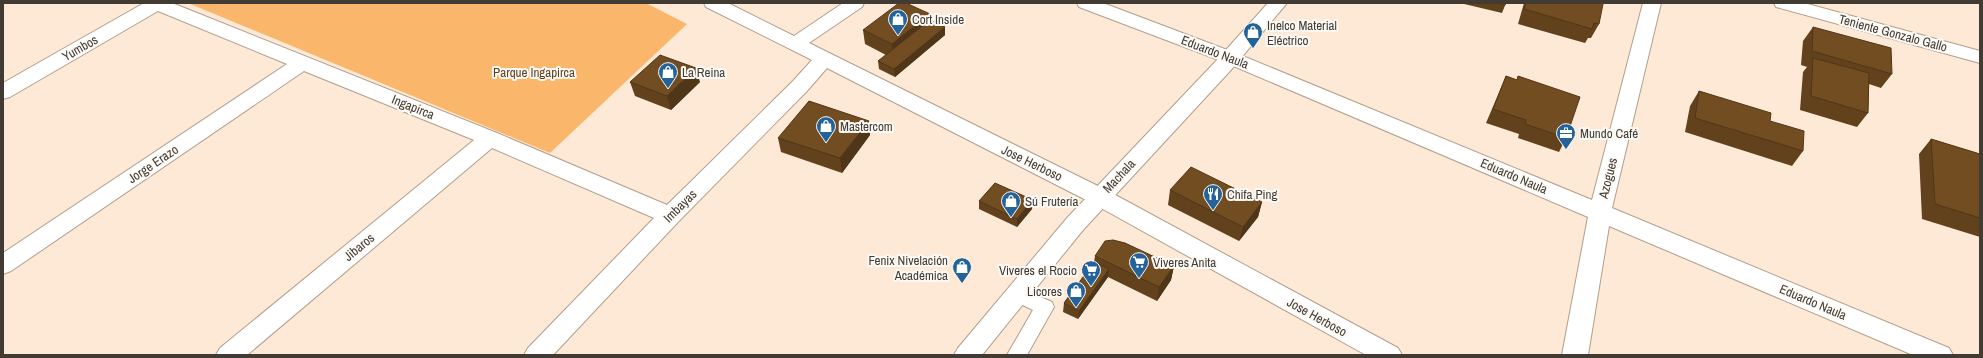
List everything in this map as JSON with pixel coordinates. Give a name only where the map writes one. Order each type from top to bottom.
[{"type":"street","name":"Ingapirca","points":[[155,3],[490,138],[670,216]]},
{"type":"street","name":"Yumbos","points":[[3,92],[155,3]]},
{"type":"street","name":"Jose Herboso","points":[[714,3],[1100,197],[1359,348],[1389,355]]},
{"type":"street","points":[[795,44],[855,3]]},
{"type":"street","name":"Eduardo Naula","points":[[1086,3],[1231,58],[1940,355]]},
{"type":"street","name":"Machala","points":[[967,355],[1075,224],[1231,58],[1278,3]]},
{"type":"street","name":"Azogues","points":[[1575,355],[1600,213],[1652,3]]},
{"type":"street","name":"Teniente Gonzalo Gallo","points":[[1783,3],[1980,57]]},
{"type":"street","name":"Imbayas","points":[[537,355],[670,216],[800,86],[824,59]]},
{"type":"street","name":"Jorge Erazo","points":[[3,265],[302,63]]},
{"type":"street","name":"Jibaros","points":[[229,355],[490,138]]},
{"type":"lane","points":[[1017,294],[1045,307],[1018,355]]},
{"type":"green space","name":"Parque Ingapirca","points":[[188,3],[646,3],[687,24],[550,153]]},
{"type":"building","points":[[899,3],[906,3],[930,14],[892,44],[863,30]]},
{"type":"building","points":[[1526,3],[1603,4],[1599,24],[1594,23],[1592,29],[1524,9]]},
{"type":"building","points":[[930,20],[945,27],[894,69],[878,61]]},
{"type":"building","points":[[1813,27],[1891,48],[1892,74],[1812,51]]},
{"type":"building","points":[[660,55],[696,68],[667,96],[630,82]]},
{"type":"building","points":[[1813,58],[1869,73],[1868,113],[1811,96]]},
{"type":"building","points":[[1506,76],[1517,80],[1518,76],[1580,97],[1566,138],[1525,124],[1526,120],[1493,109]]},
{"type":"building","points":[[1699,91],[1771,113],[1770,121],[1804,131],[1803,151],[1695,118]]},
{"type":"building","points":[[809,101],[869,121],[840,158],[778,138]]},
{"type":"building","points":[[1931,139],[1980,154],[1980,218],[1935,204]]},
{"type":"building","points":[[1191,167],[1262,202],[1243,227],[1170,190]]},
{"type":"building","points":[[995,183],[1033,200],[1017,219],[979,201]]},
{"type":"building","points":[[1113,240],[1125,243],[1174,266],[1159,287],[1095,256],[1105,241]]},
{"type":"building","points":[[1094,262],[1109,269],[1079,311],[1064,303]]},
{"type":"place","name":"Cort Inside","points":[[898,36]]},
{"type":"place","name":"Inelco Material Eléctrico","points":[[1253,49]]},
{"type":"place","name":"La Reina","points":[[668,89]]},
{"type":"place","name":"Mastercom","points":[[826,143]]},
{"type":"place","name":"Mundo Café","points":[[1566,150]]},
{"type":"place","name":"Chifa Ping","points":[[1213,211]]},
{"type":"place","name":"Sú Frutería","points":[[1011,218]]},
{"type":"place","name":"Viveres Anita","points":[[1139,279]]},
{"type":"place","name":"Fenix Nivelación Académica","points":[[962,284]]},
{"type":"place","name":"Viveres el Rocio","points":[[1091,287]]},
{"type":"place","name":"Licores","points":[[1076,308]]}]
